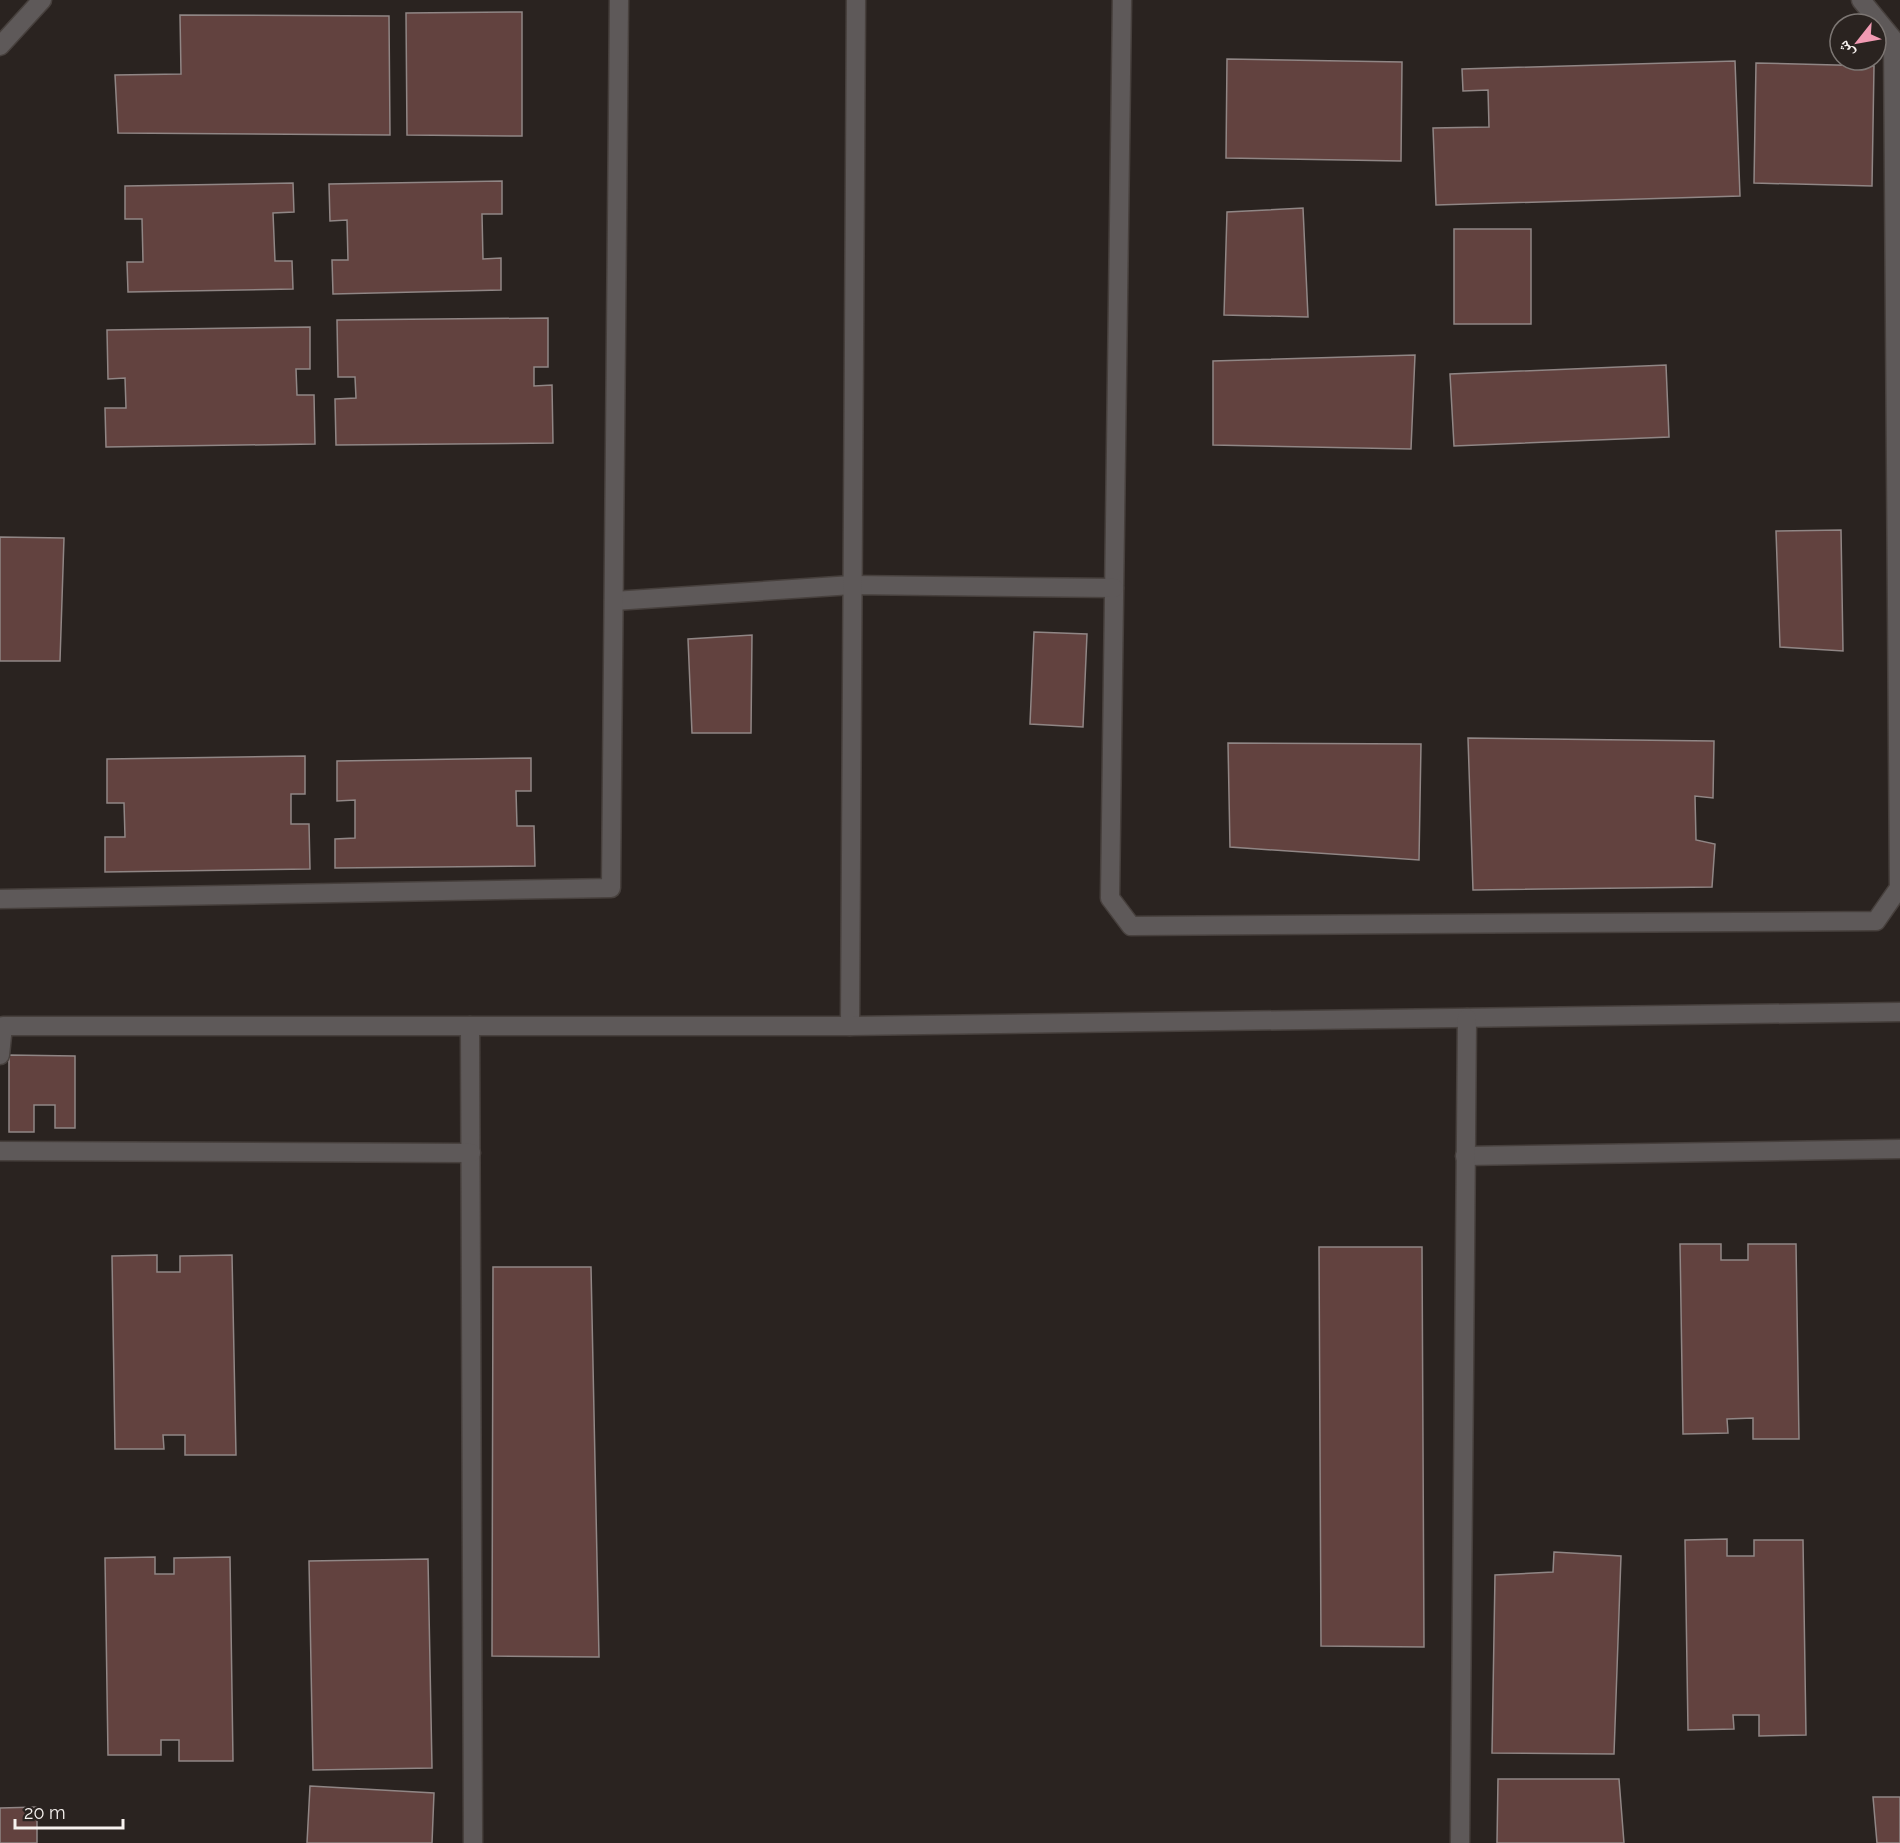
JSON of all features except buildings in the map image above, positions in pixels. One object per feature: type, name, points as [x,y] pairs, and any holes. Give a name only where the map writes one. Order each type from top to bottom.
[{"type":"street","points":[[0,46],[42,0]]},
{"type":"street","points":[[0,899],[611,888],[618,0]]},
{"type":"street","points":[[850,1026],[856,0]]},
{"type":"street","points":[[1122,0],[1110,898],[1131,926],[1876,921],[1899,888],[1893,39],[1861,0]]},
{"type":"street","points":[[614,601],[852,585],[1114,588]]},
{"type":"street","points":[[0,1055],[3,1026],[850,1026],[1900,1012]]},
{"type":"street","points":[[1460,1843],[1467,1018]]},
{"type":"street","points":[[470,1026],[473,1843]]},
{"type":"street","points":[[1465,1156],[1900,1149]]},
{"type":"street","points":[[0,1151],[471,1153]]}]
